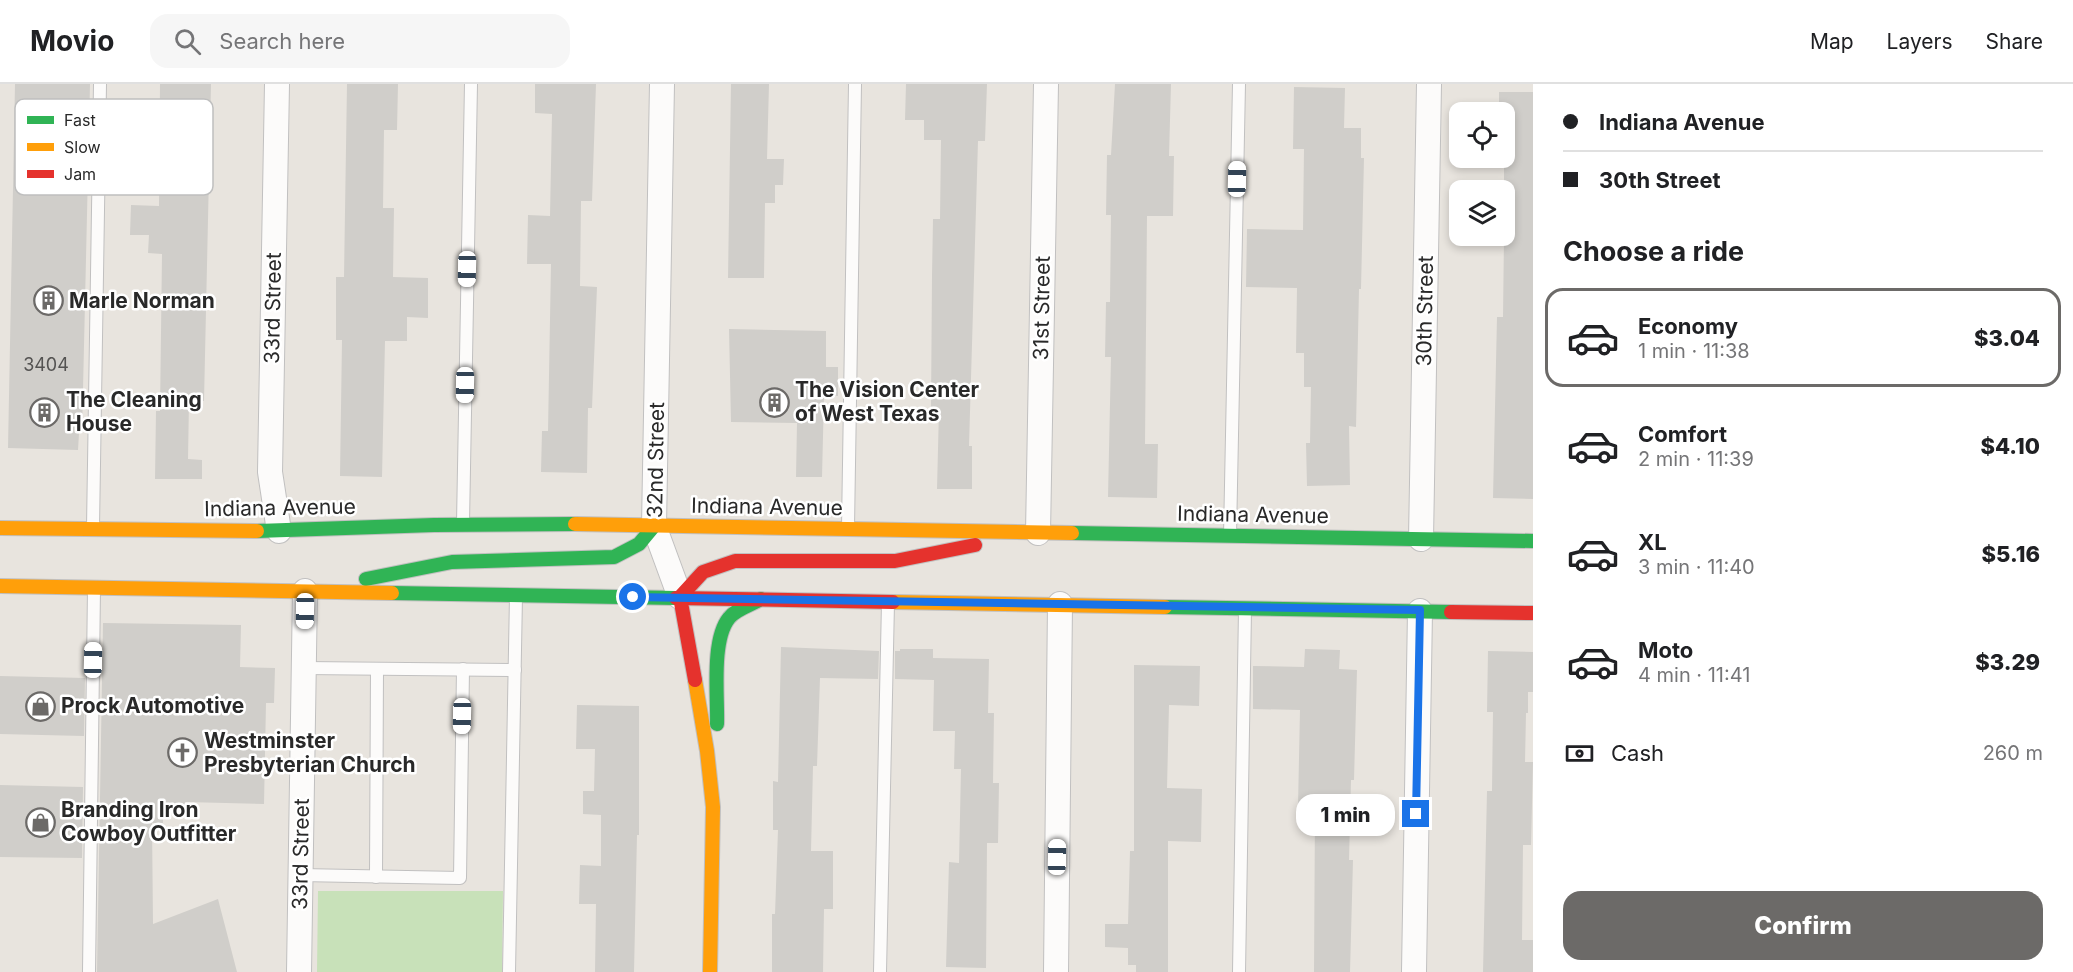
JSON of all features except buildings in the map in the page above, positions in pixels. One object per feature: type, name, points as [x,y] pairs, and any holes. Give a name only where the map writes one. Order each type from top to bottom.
[{"type":"main road","name":"Indiana Avenue","points":[[0,528],[279,531],[463,524],[1533,541]]},
{"type":"main road","points":[[305,591],[452,562],[614,557],[639,544],[654,526]]},
{"type":"main road","points":[[680,597],[701,572],[713,565],[735,561],[896,561],[1038,533]]},
{"type":"main road","points":[[0,586],[1533,612]]},
{"type":"main road","name":"32nd Street","points":[[680,597],[707,751],[712,807],[710,972]]},
{"type":"main road","points":[[712,807],[721,635],[729,619],[761,599]]},
{"type":"street","name":"33rd Street","points":[[276,84],[270,472],[279,531]]},
{"type":"street","name":"32nd Street","points":[[662,84],[654,526],[680,597]]},
{"type":"street","name":"31st Street","points":[[1038,533],[1046,84]]},
{"type":"street","name":"30th Street","points":[[1421,539],[1429,84]]},
{"type":"street","name":"33rd Street","points":[[298,972],[305,591]]},
{"type":"street","points":[[1056,972],[1060,604]]},
{"type":"street","points":[[1414,972],[1420,610]]},
{"type":"lane","points":[[100,84],[100,99]]},
{"type":"lane","points":[[463,524],[471,84]]},
{"type":"lane","points":[[848,529],[855,84]]},
{"type":"lane","points":[[1230,536],[1239,84]]},
{"type":"lane","points":[[93,529],[98,195]]},
{"type":"lane","points":[[89,972],[94,588]]},
{"type":"lane","points":[[509,972],[516,595]]},
{"type":"lane","points":[[880,972],[888,602]]},
{"type":"lane","points":[[1239,972],[1245,608]]},
{"type":"lane","points":[[304,668],[515,669]]},
{"type":"lane","points":[[376,877],[378,669]]},
{"type":"lane","points":[[300,875],[460,878],[463,669]]},
{"type":"green space","points":[[318,891],[503,891],[502,972],[317,972]]},
{"type":"traffic: fast","points":[[257,531],[434,525],[575,524]]},
{"type":"traffic: fast","points":[[366,579],[452,562],[614,557],[639,544],[654,526]]},
{"type":"traffic: fast","points":[[1072,533],[1533,541]]},
{"type":"traffic: fast","points":[[392,593],[676,598]]},
{"type":"traffic: fast","points":[[717,724],[716,684],[723,628],[736,612],[761,599]]},
{"type":"traffic: fast","points":[[1165,607],[1451,612]]},
{"type":"traffic: slow","points":[[575,524],[1072,533]]},
{"type":"traffic: slow","points":[[0,528],[257,531]]},
{"type":"traffic: slow","points":[[0,586],[392,593]]},
{"type":"traffic: slow","points":[[893,602],[1165,607]]},
{"type":"traffic: slow","points":[[695,680],[707,751],[713,807],[710,972]]},
{"type":"traffic: jam","points":[[695,680],[680,597],[703,572],[735,561],[895,561],[975,545]]},
{"type":"traffic: jam","points":[[676,598],[893,602]]},
{"type":"traffic: jam","points":[[1451,612],[1533,613]]},
{"type":"place","name":"Marle Norman","points":[[48,301]]},
{"type":"place","name":"The Vision Center of West Texas","points":[[774,402]]},
{"type":"place","name":"The Cleaning House","points":[[45,412]]},
{"type":"place","name":"Prock Automotive","points":[[40,706]]},
{"type":"place","name":"Westminster Presbyterian Church","points":[[183,753]]},
{"type":"place","name":"Branding Iron Cowboy Outfitter","points":[[40,822]]},
{"type":"route","points":[[633,597],[1420,610],[1416,814]]}]
